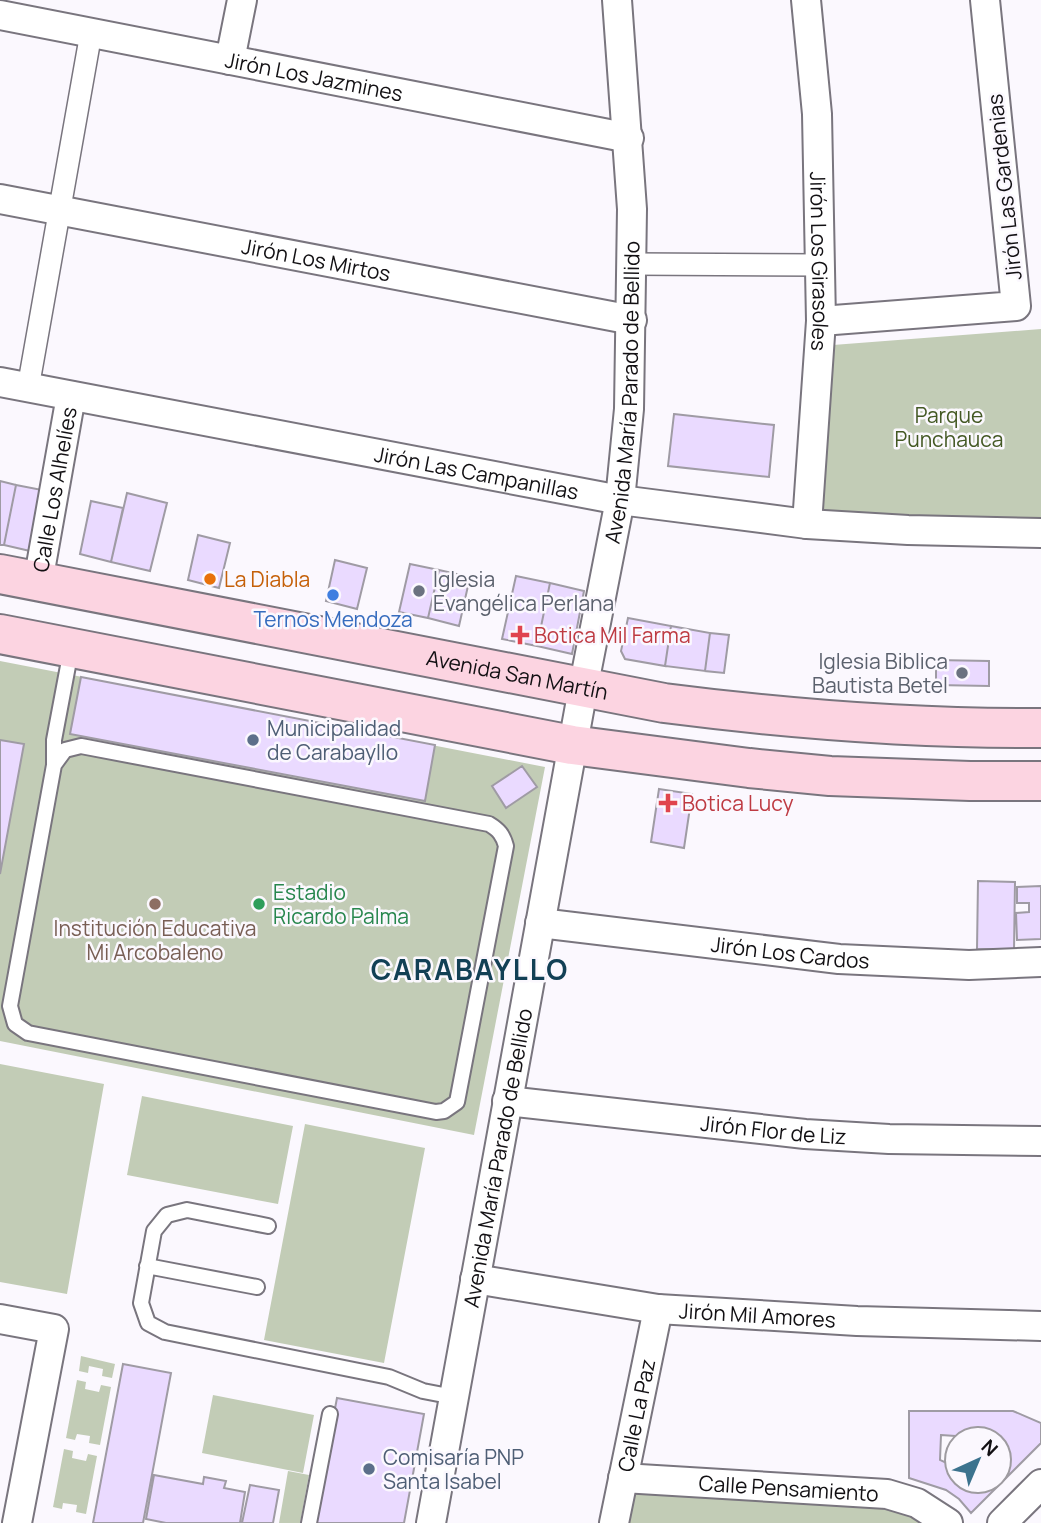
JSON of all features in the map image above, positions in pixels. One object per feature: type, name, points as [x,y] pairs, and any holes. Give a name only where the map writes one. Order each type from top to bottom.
[{"type":"main road","name":"Avenida San Martín","points":[[0,574],[676,705],[825,721],[942,727],[1041,727]]},
{"type":"main road","points":[[0,634],[572,745],[830,776],[1041,781]]},
{"type":"street","points":[[230,60],[242,0]]},
{"type":"street","name":"Avenida María Parado de Bellido","points":[[430,1523],[572,745],[620,500],[629,409],[632,264],[629,138],[617,0]]},
{"type":"street","name":"Jirón Los Girasoles","points":[[806,0],[817,114],[821,321],[807,524]]},
{"type":"street","name":"Jirón Las Gardenias","points":[[821,321],[1016,306],[985,0]]},
{"type":"street","name":"Jirón Los Jazmines","points":[[0,15],[629,138]]},
{"type":"street","points":[[28,388],[91,33]]},
{"type":"street","name":"Jirón Los Mirtos","points":[[0,199],[632,320]]},
{"type":"street","points":[[632,264],[820,265]]},
{"type":"street","name":"Jirón Las Campanillas","points":[[0,382],[620,500],[807,524],[908,530],[1041,533]]},
{"type":"street","name":"Calle Los Alhelíes","points":[[38,582],[71,396]]},
{"type":"street","name":"Jirón Los Cardos","points":[[540,923],[839,959],[969,965],[1041,962]]},
{"type":"street","name":"Jirón Flor de Liz","points":[[508,1101],[805,1134],[889,1139],[1041,1141]]},
{"type":"street","name":"Jirón Mil Amores","points":[[475,1279],[658,1308],[857,1321],[1041,1326]]},
{"type":"street","name":"Calle La Paz","points":[[614,1523],[658,1308]]},
{"type":"street","points":[[0,1319],[54,1329],[17,1523]]},
{"type":"street","name":"Calle Pensamiento","points":[[623,1478],[887,1494],[917,1503],[948,1523]]},
{"type":"street","points":[[1002,1523],[1041,1484]]},
{"type":"lane","points":[[54,765],[65,750],[81,746],[489,824],[502,833],[506,846],[457,1102],[444,1111],[436,1112],[28,1033],[15,1024],[10,1006],[54,765],[54,740],[71,648]]},
{"type":"lane","points":[[268,1226],[187,1210],[167,1215],[154,1231],[141,1303],[148,1324],[165,1332],[389,1377],[423,1391],[454,1397]]},
{"type":"lane","points":[[148,1266],[257,1287]]},
{"type":"lane","points":[[309,1523],[330,1414]]},
{"type":"green space","name":"Parque Punchauca","points":[[1041,329],[1041,519],[821,513],[833,345]]},
{"type":"green space","name":"Estadio Ricardo Palma","points":[[0,661],[545,767],[474,1135],[0,1041]]},
{"type":"green space","points":[[0,1064],[104,1084],[67,1294],[0,1282]]},
{"type":"green space","points":[[142,1096],[293,1126],[278,1204],[127,1175]]},
{"type":"green space","points":[[305,1124],[425,1148],[384,1363],[264,1340]]},
{"type":"green space","points":[[81,1356],[115,1364],[112,1378],[102,1376],[103,1369],[89,1366],[88,1373],[79,1371]]},
{"type":"green space","points":[[77,1380],[86,1382],[85,1389],[99,1392],[101,1385],[111,1387],[100,1445],[89,1443],[90,1436],[77,1434],[75,1440],[66,1438]]},
{"type":"green space","points":[[213,1395],[314,1415],[303,1473],[202,1453]]},
{"type":"green space","points":[[64,1449],[73,1451],[72,1458],[86,1461],[88,1454],[97,1456],[86,1514],[76,1512],[77,1505],[63,1503],[62,1509],[53,1507]]},
{"type":"green space","points":[[288,1471],[309,1475],[300,1523],[279,1523]]},
{"type":"green space","points":[[635,1493],[858,1504],[895,1511],[927,1523],[628,1523]]},
{"type":"building","points":[[674,414],[774,425],[769,477],[668,466]]},
{"type":"building","points":[[0,481],[16,485],[4,545],[0,545]]},
{"type":"building","points":[[16,485],[42,490],[30,551],[4,545]]},
{"type":"building","points":[[127,493],[167,503],[150,571],[111,562]]},
{"type":"building","points":[[91,501],[123,508],[111,562],[80,554]]},
{"type":"building","points":[[198,535],[230,543],[219,588],[188,580]]},
{"type":"building","points":[[335,560],[367,568],[357,609],[326,601]]},
{"type":"building","name":"Iglesia Evangélica Perlana","points":[[410,564],[439,570],[428,618],[399,612]]},
{"type":"building","points":[[439,570],[470,577],[459,626],[428,618]]},
{"type":"building","points":[[516,576],[550,583],[537,646],[502,639]]},
{"type":"building","points":[[550,583],[584,591],[572,654],[537,646]]},
{"type":"building","points":[[628,618],[671,626],[665,666],[625,659],[621,651]]},
{"type":"building","points":[[671,626],[710,633],[705,671],[665,666]]},
{"type":"building","points":[[710,633],[729,635],[724,673],[705,671]]},
{"type":"building","name":"Iglesia Biblica Bautista Betel","points":[[936,660],[989,661],[989,686],[936,685]]},
{"type":"building","name":"Municipalidad de Carabayllo","points":[[81,677],[435,745],[425,801],[70,734]]},
{"type":"building","points":[[0,740],[24,744],[0,874]]},
{"type":"building","points":[[522,766],[537,787],[506,808],[492,786]]},
{"type":"building","points":[[659,789],[692,794],[684,848],[651,842]]},
{"type":"building","points":[[978,881],[1015,882],[1014,950],[977,949]]},
{"type":"building","points":[[1041,886],[1041,939],[1017,940],[1016,913],[1029,912],[1029,903],[1017,903],[1017,887]]},
{"type":"building","points":[[123,1364],[171,1373],[143,1523],[93,1523]]},
{"type":"building","name":"Comisaría PNP Santa Isabel","points":[[337,1398],[424,1414],[404,1523],[313,1523]]},
{"type":"building","points":[[909,1411],[1013,1411],[1041,1423],[1041,1443],[1013,1471],[1013,1425],[943,1425],[940,1460],[943,1461],[943,1489],[909,1478]]},
{"type":"building","points":[[154,1475],[203,1484],[204,1477],[226,1481],[224,1488],[245,1492],[240,1523],[166,1523],[146,1519]]},
{"type":"building","points":[[250,1485],[279,1490],[273,1523],[242,1523]]},
{"type":"building","points":[[953,1495],[989,1495],[971,1513]]},
{"type":"place","name":"La Diabla","points":[[210,579]]},
{"type":"place","name":"Iglesia Evangélica Perlana","points":[[419,591]]},
{"type":"place","name":"Ternos Mendoza","points":[[333,595]]},
{"type":"place","name":"Botica Mil Farma","points":[[520,635]]},
{"type":"place","name":"Iglesia Biblica Bautista Betel","points":[[962,673]]},
{"type":"place","name":"Municipalidad de Carabayllo","points":[[253,740]]},
{"type":"place","name":"Botica Lucy","points":[[668,803]]},
{"type":"place","name":"Institución Educativa Mi Arcobaleno","points":[[155,904]]},
{"type":"place","name":"Estadio Ricardo Palma","points":[[259,904]]},
{"type":"place","name":"Comisaría PNP Santa Isabel","points":[[369,1469]]},
{"type":"district","name":"CARABAYLLO","points":[[470,969]]}]
